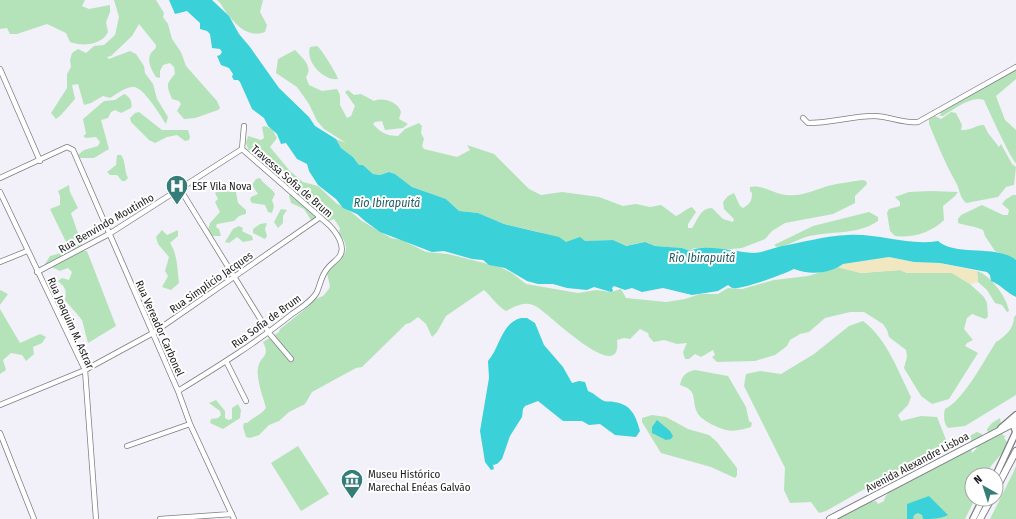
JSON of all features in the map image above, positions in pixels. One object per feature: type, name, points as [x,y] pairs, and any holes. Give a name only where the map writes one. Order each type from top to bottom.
[{"type":"main road","name":"Avenida Alexandre Lisboa","points":[[830,519],[1015,423]]},
{"type":"main road","points":[[1004,474],[1016,451]]},
{"type":"main road","points":[[980,519],[987,507]]},
{"type":"street","points":[[803,118],[808,123],[822,123],[853,116],[877,116],[911,123],[918,122],[1016,67]]},
{"type":"street","points":[[0,70],[40,161],[0,178]]},
{"type":"street","name":"Travessa Sofia de Brum","points":[[244,126],[242,149],[332,228],[342,246]]},
{"type":"street","name":"Rua Vereador Carbonel","points":[[40,161],[67,147],[76,155],[178,391],[190,424],[234,519]]},
{"type":"street","name":"Rua Benvindo Moutinho","points":[[37,272],[109,234],[242,149]]},
{"type":"street","points":[[180,189],[269,333],[291,359]]},
{"type":"street","name":"Rua Joaquim M. Astrar","points":[[0,192],[85,370],[96,519]]},
{"type":"street","name":"Rua Simplicio Jacques","points":[[0,405],[85,370],[153,333],[319,218]]},
{"type":"street","name":"Rua Sofia de Brum","points":[[178,391],[269,333],[311,300],[317,291],[321,278],[328,266],[339,258],[342,252],[342,246]]},
{"type":"street","points":[[0,262],[27,251]]},
{"type":"street","points":[[226,361],[246,401]]},
{"type":"street","points":[[998,431],[1016,415]]},
{"type":"street","points":[[1000,467],[1016,432],[1015,423]]},
{"type":"street","points":[[127,446],[190,424]]},
{"type":"street","points":[[0,433],[34,519]]},
{"type":"street","points":[[973,519],[979,507]]},
{"type":"street","points":[[160,519],[232,514]]},
{"type":"green space","points":[[0,0],[85,0],[82,6],[89,9],[110,5],[110,12],[106,22],[108,32],[101,40],[91,44],[75,44],[70,42],[66,33],[47,24],[17,34],[10,34],[7,28],[0,29]]},
{"type":"green space","points":[[114,0],[156,0],[164,13],[163,17],[168,24],[172,39],[181,52],[186,66],[217,101],[220,108],[218,110],[195,118],[184,119],[177,111],[181,104],[179,101],[172,99],[168,88],[168,83],[175,74],[174,67],[170,63],[163,65],[160,71],[160,78],[156,77],[150,66],[149,59],[156,45],[139,24],[132,36],[111,56],[107,57],[109,59],[130,51],[136,54],[144,66],[145,73],[153,84],[157,99],[168,117],[166,124],[151,102],[142,91],[137,88],[127,88],[110,98],[103,96],[84,105],[78,84],[72,85],[75,99],[56,119],[51,113],[67,88],[67,74],[71,67],[70,60],[72,53],[78,49],[86,53],[94,46],[104,45],[115,35],[119,17]]},
{"type":"green space","points":[[217,0],[263,0],[260,12],[267,25],[265,32],[254,34],[244,30],[232,19]]},
{"type":"green space","points":[[317,46],[329,62],[338,79],[333,79],[322,74],[313,64],[310,59],[310,47]]},
{"type":"green space","points":[[295,50],[308,65],[308,73],[306,77],[309,85],[322,91],[337,89],[340,95],[340,105],[347,118],[351,116],[355,106],[345,92],[348,90],[354,95],[361,94],[374,101],[390,101],[399,108],[401,112],[399,119],[408,124],[403,128],[385,130],[382,121],[375,122],[373,124],[381,131],[390,135],[398,136],[405,129],[419,123],[422,126],[421,133],[424,139],[422,146],[424,149],[457,157],[470,150],[467,145],[494,154],[529,189],[541,195],[562,192],[599,197],[623,206],[636,204],[650,207],[661,205],[676,216],[692,207],[696,212],[688,224],[688,228],[692,228],[702,212],[712,208],[723,219],[733,222],[734,219],[724,209],[723,202],[728,196],[734,193],[740,206],[743,208],[749,204],[751,200],[752,193],[750,191],[750,187],[754,186],[782,194],[792,195],[802,194],[832,185],[862,180],[866,181],[867,184],[855,196],[855,203],[833,214],[785,223],[772,231],[765,239],[742,248],[722,250],[694,248],[690,251],[681,248],[655,246],[645,242],[625,246],[613,240],[566,242],[539,232],[504,224],[478,213],[459,211],[446,199],[412,187],[395,174],[389,172],[380,175],[373,174],[363,165],[359,165],[353,157],[341,148],[336,139],[346,143],[324,129],[317,121],[309,104],[297,87],[276,73],[278,59]]},
{"type":"green space","points":[[1016,70],[1016,79],[996,96],[1005,120],[1016,130],[1016,163],[1013,160],[984,100],[979,99],[968,101],[943,116],[940,116],[941,112],[972,93]]},
{"type":"green space","points":[[124,94],[128,96],[132,104],[131,108],[121,113],[115,110],[111,112],[108,118],[101,120],[109,149],[94,158],[80,158],[78,155],[84,150],[98,146],[100,142],[96,137],[86,138],[83,136],[86,134],[83,119],[104,101],[115,100]]},
{"type":"green space","points":[[139,112],[162,130],[188,130],[190,137],[189,140],[185,141],[177,135],[167,137],[155,143],[149,140],[131,122],[130,118],[135,113]]},
{"type":"green space","points":[[951,112],[956,113],[962,125],[961,130],[984,125],[988,133],[999,147],[1001,144],[1012,164],[1016,167],[1014,185],[1006,187],[998,197],[966,203],[962,198],[929,124],[929,119],[935,116],[941,119]]},
{"type":"green space","points":[[265,126],[272,129],[277,138],[270,147],[290,171],[303,182],[318,186],[336,203],[362,221],[391,238],[402,240],[426,252],[448,254],[500,267],[512,273],[526,284],[578,293],[596,290],[611,292],[621,289],[626,298],[666,302],[685,299],[700,294],[718,294],[728,288],[742,289],[774,280],[808,276],[838,267],[861,273],[900,270],[907,273],[952,273],[970,284],[984,297],[987,303],[988,317],[985,319],[972,314],[967,318],[964,329],[973,340],[965,346],[978,353],[949,399],[932,404],[921,396],[904,368],[907,357],[906,350],[889,337],[883,324],[864,312],[850,312],[825,318],[809,332],[800,334],[790,340],[787,346],[775,355],[755,361],[717,362],[712,357],[715,355],[713,350],[701,357],[695,354],[689,359],[685,359],[683,352],[687,343],[677,344],[664,340],[654,342],[649,337],[648,333],[640,329],[630,339],[624,338],[617,340],[616,353],[609,356],[597,352],[583,344],[537,307],[525,304],[506,311],[500,307],[484,290],[446,316],[437,332],[432,337],[426,324],[418,317],[406,324],[362,367],[356,368],[312,392],[305,404],[289,412],[279,421],[269,425],[259,435],[250,438],[246,437],[243,427],[244,423],[247,423],[266,408],[258,377],[259,364],[266,351],[263,342],[279,332],[280,329],[304,310],[313,300],[323,296],[330,287],[327,273],[346,251],[344,240],[339,233],[340,228],[334,219],[323,223],[318,218],[311,220],[304,209],[291,203],[289,196],[294,189],[279,168],[265,163],[248,149],[246,143],[248,136],[261,140],[264,138],[262,127]]},
{"type":"green space","points":[[117,155],[121,155],[124,160],[128,178],[125,181],[122,181],[117,175],[110,175],[107,172],[116,165]]},
{"type":"green space","points":[[260,178],[275,194],[272,200],[274,206],[272,213],[268,212],[265,205],[252,203],[250,200],[251,197],[258,194],[252,185],[256,179]]},
{"type":"green space","points":[[69,185],[70,192],[78,208],[71,213],[84,251],[87,251],[116,326],[88,343],[82,320],[65,300],[65,289],[58,281],[62,278],[69,280],[72,272],[68,268],[60,271],[45,264],[50,256],[65,252],[66,242],[50,209],[60,205],[60,196],[58,191]]},
{"type":"green space","points":[[224,186],[228,186],[229,190],[236,192],[238,203],[246,210],[246,214],[239,216],[234,221],[217,224],[216,227],[219,229],[221,236],[211,236],[208,230],[210,223],[220,212],[215,202],[218,199],[215,193],[218,191],[221,192]]},
{"type":"green space","points":[[909,192],[958,192],[943,206],[944,220],[939,225],[921,234],[895,236],[890,231],[887,213],[889,209],[900,206],[900,202],[895,197]]},
{"type":"green space","points":[[1013,195],[1016,195],[1016,260],[995,251],[985,236],[983,230],[958,223],[958,219],[961,215],[982,205],[1003,215],[1008,215],[1009,210],[1002,204]]},
{"type":"green space","points":[[281,209],[287,210],[283,216],[283,223],[278,228],[274,222]]},
{"type":"green space","points":[[869,212],[878,217],[878,221],[870,226],[852,231],[806,237],[777,247],[774,245],[813,226]]},
{"type":"green space","points":[[267,223],[265,229],[267,236],[265,239],[253,233],[253,229],[260,224]]},
{"type":"green space","points":[[239,226],[243,228],[242,231],[252,236],[253,240],[243,242],[237,237],[229,243],[225,242],[233,229]]},
{"type":"green space","points":[[162,230],[167,235],[178,230],[178,236],[170,243],[176,257],[179,283],[171,290],[162,287],[168,276],[165,271],[169,257],[158,244],[156,237]]},
{"type":"green space","points":[[977,271],[987,277],[997,287],[1008,305],[1009,311],[1007,312],[1002,305],[995,303],[987,290],[978,282]]},
{"type":"green space","points":[[0,290],[8,294],[0,305]]},
{"type":"green space","points":[[0,309],[20,343],[40,334],[46,337],[42,343],[33,347],[34,354],[26,361],[22,355],[11,353],[3,360],[6,370],[0,374]]},
{"type":"green space","points":[[1016,315],[1016,395],[965,426],[948,428],[944,419],[945,409],[952,405],[966,389],[996,342],[1011,328]]},
{"type":"green space","points":[[863,321],[879,337],[885,346],[911,397],[908,405],[898,415],[901,421],[921,416],[937,417],[947,442],[826,511],[819,513],[811,502],[790,503],[784,490],[785,468],[744,386],[746,374],[760,371],[781,374],[814,354],[849,326]]},
{"type":"green space","points":[[695,370],[728,376],[746,407],[749,421],[752,423],[751,427],[729,431],[710,423],[699,415],[695,407],[692,393],[686,387],[680,385],[684,375]]},
{"type":"green space","points":[[216,400],[225,411],[225,418],[228,420],[232,419],[232,408],[238,404],[241,410],[240,418],[223,429],[210,423],[211,419],[218,418],[221,415],[220,411],[209,403]]},
{"type":"green space","points":[[652,415],[666,417],[688,429],[709,435],[717,442],[737,468],[737,475],[735,478],[711,467],[661,453],[642,422],[642,418]]},
{"type":"green space","points":[[1000,418],[1003,436],[1006,435],[1004,438],[1009,445],[990,467],[964,467],[964,507],[971,507],[965,519],[834,519],[865,503],[876,501],[878,504],[884,501],[890,491],[905,482],[909,482],[914,475],[971,445],[972,453],[977,448],[970,440],[971,435],[977,432],[982,434],[982,438],[988,434],[987,429],[992,423]]},
{"type":"green space","points":[[298,446],[329,494],[301,511],[271,463]]},
{"type":"green space","points":[[1016,466],[1016,519],[990,519],[996,507],[1004,507],[1004,491]]},
{"type":"sand","points":[[889,257],[914,262],[940,263],[977,271],[978,282],[970,284],[952,273],[907,273],[900,270],[861,273],[838,267],[843,264]]},
{"type":"water","name":"Rio Ibirapuitã","points":[[169,0],[212,0],[229,16],[239,34],[279,88],[309,117],[315,126],[336,139],[341,148],[353,157],[359,165],[363,165],[373,174],[380,175],[389,172],[395,174],[412,187],[446,199],[459,211],[478,213],[504,224],[559,237],[566,242],[580,237],[585,241],[613,240],[626,246],[645,242],[655,246],[682,248],[690,251],[711,248],[756,253],[815,239],[848,235],[870,236],[916,242],[938,241],[946,246],[955,248],[988,251],[1008,255],[1016,260],[1016,297],[991,281],[990,275],[987,272],[940,263],[914,262],[889,257],[843,264],[826,272],[813,273],[794,269],[773,278],[745,287],[732,288],[728,285],[718,291],[692,295],[663,288],[642,292],[632,288],[625,290],[614,286],[612,288],[613,291],[611,292],[594,287],[587,290],[567,288],[553,284],[538,284],[527,281],[505,268],[489,265],[483,260],[472,259],[444,251],[432,252],[380,232],[357,214],[343,208],[336,199],[318,185],[309,171],[307,164],[297,159],[286,143],[281,144],[277,134],[268,126],[264,118],[252,109],[240,82],[238,80],[234,80],[232,77],[233,74],[229,68],[221,65],[217,56],[222,52],[220,49],[212,48],[210,34],[207,31],[200,29],[200,23],[187,11],[175,14]]},
{"type":"water","points":[[521,318],[527,318],[535,323],[544,345],[563,367],[572,383],[579,381],[585,382],[588,391],[602,400],[620,403],[629,408],[637,420],[640,431],[636,437],[615,435],[600,424],[589,425],[582,421],[563,421],[538,401],[525,406],[522,417],[510,436],[502,459],[497,464],[493,465],[494,469],[491,470],[485,462],[480,431],[489,378],[488,361],[505,330],[514,321]]},
{"type":"water","points":[[657,420],[670,431],[673,436],[671,439],[666,440],[652,433],[652,427]]},
{"type":"water","points":[[929,496],[948,515],[933,519],[923,519],[922,515],[918,513],[914,515],[913,519],[907,519],[907,504]]},
{"type":"place","name":"ESF Vila Nova","points":[[177,206]]},
{"type":"place","name":"Museu Histórico Marechal Enéas Galvão","points":[[352,500]]}]
